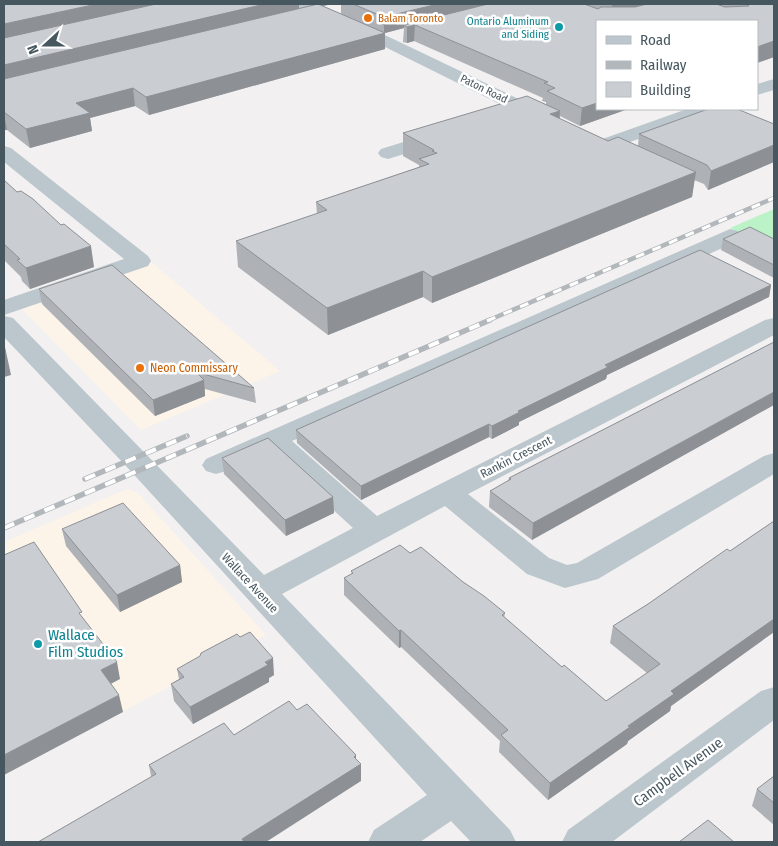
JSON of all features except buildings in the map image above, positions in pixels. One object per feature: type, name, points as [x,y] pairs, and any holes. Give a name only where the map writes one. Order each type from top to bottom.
[{"type":"street","points":[[297,12],[321,13],[349,6]]},
{"type":"street","name":"Paton Road","points":[[321,13],[383,40],[560,126]]},
{"type":"street","points":[[383,40],[406,34]]},
{"type":"street","points":[[499,118],[526,110]]},
{"type":"street","points":[[627,158],[593,142],[701,110]]},
{"type":"street","points":[[388,153],[453,133]]},
{"type":"street","points":[[4,152],[140,261],[4,308]]},
{"type":"street","points":[[216,465],[730,236]]},
{"type":"street","points":[[698,250],[724,263]]},
{"type":"street","name":"Wallace Avenue","points":[[4,323],[129,453],[453,799],[496,842]]},
{"type":"street","name":"Rankin Crescent","points":[[259,592],[447,492],[774,325]]},
{"type":"street","points":[[274,440],[374,530]]},
{"type":"street","points":[[447,492],[538,566],[565,577],[587,571],[774,462]]},
{"type":"street","name":"Campbell Avenue","points":[[582,842],[774,701]]},
{"type":"street","points":[[388,842],[453,799]]},
{"type":"shaded area","points":[[150,261],[280,371],[141,430],[20,307]]},
{"type":"shaded area","points":[[127,489],[137,492],[266,635],[4,775],[4,542]]},
{"type":"green space","points":[[774,209],[774,249],[730,228]]},
{"type":"railway","points":[[487,321],[774,198]]},
{"type":"railway","points":[[4,528],[490,320]]},
{"type":"railway","points":[[85,479],[187,436]]},
{"type":"place","name":"Balam Toronto","points":[[368,18]]},
{"type":"place","name":"Ontario Aluminum and Siding","points":[[559,27]]},
{"type":"place","name":"Neon Commissary","points":[[140,368]]},
{"type":"place","name":"Wallace Film Studios","points":[[38,644]]}]
